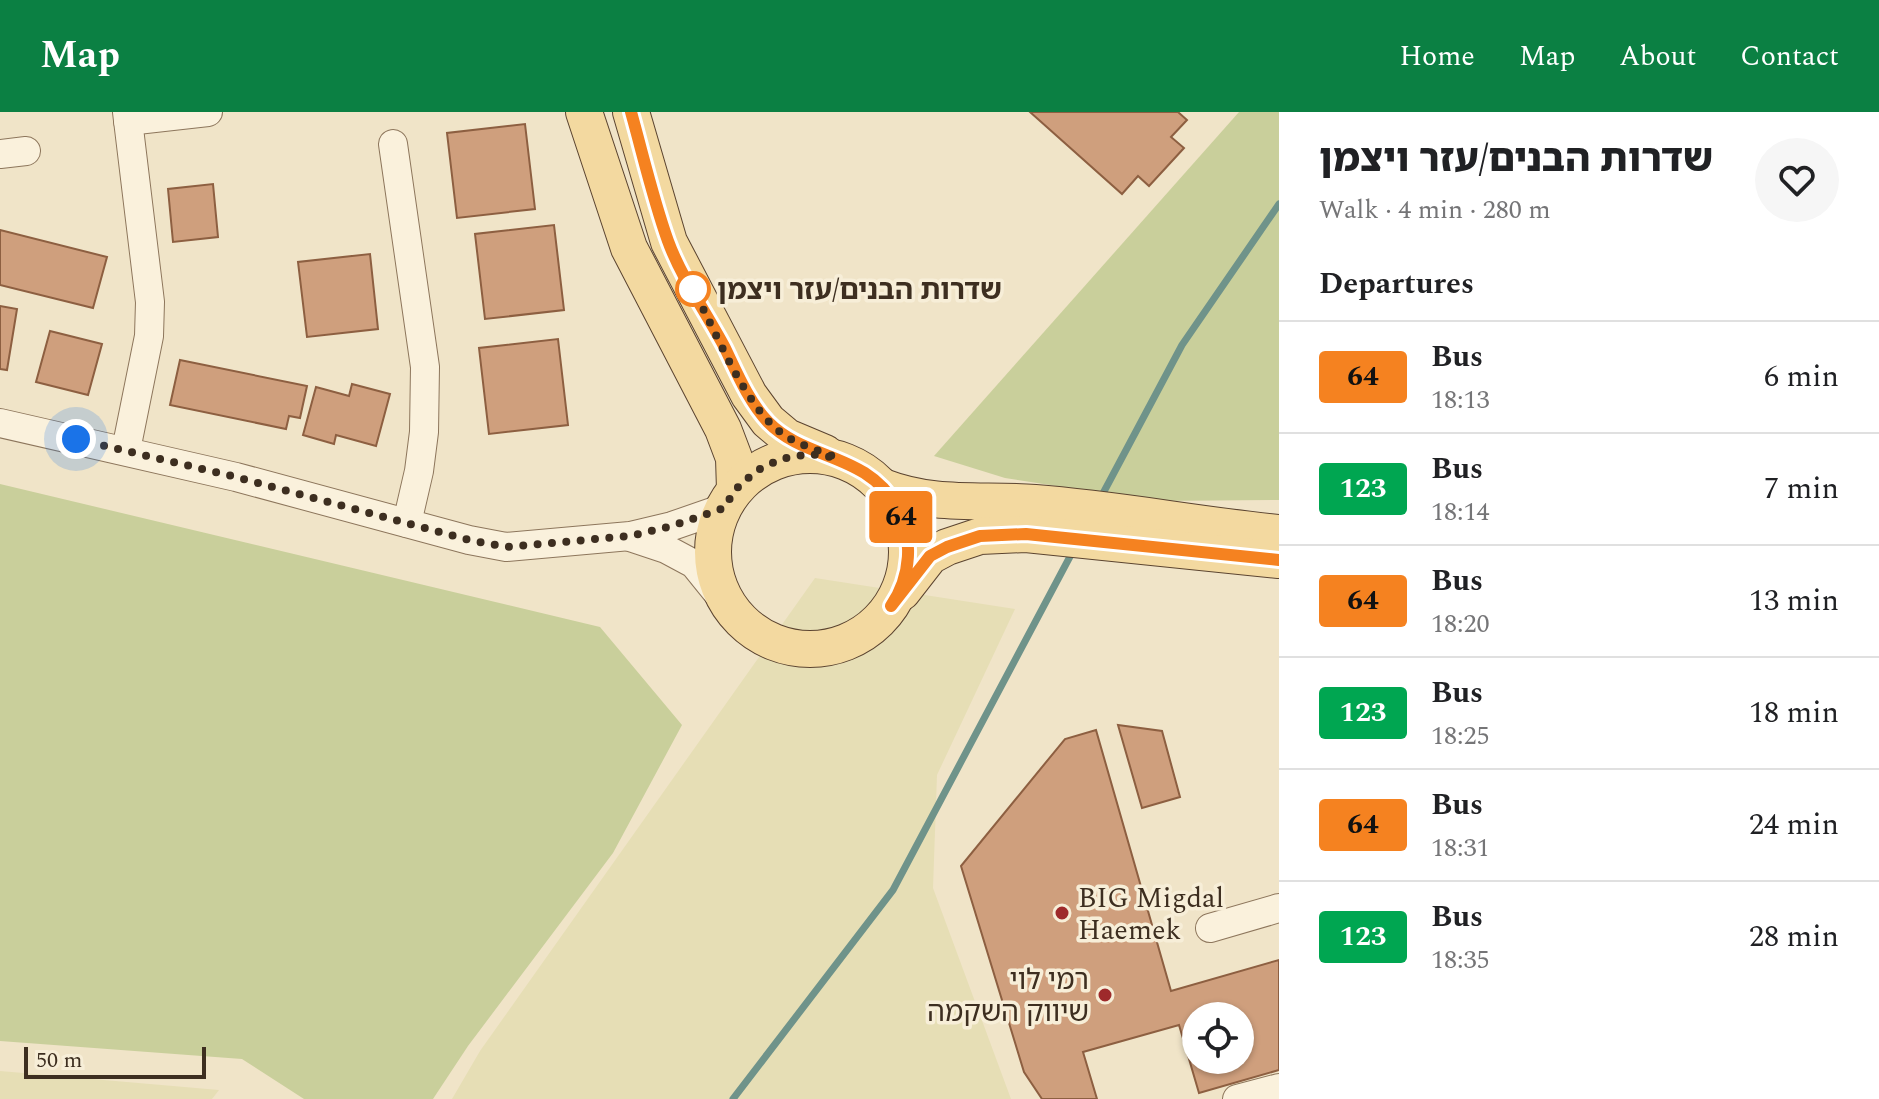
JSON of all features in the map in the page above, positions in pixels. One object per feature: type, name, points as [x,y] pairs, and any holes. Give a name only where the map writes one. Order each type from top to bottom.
[{"type":"main road","points":[[584,112],[629,248],[723,429],[734,458],[729,499],[713,538],[713,564],[719,589],[736,616],[759,636],[787,647],[818,649],[843,644],[866,633],[885,616],[905,576],[909,553],[899,510],[883,487],[862,469],[787,437],[768,421],[749,395],[669,242],[631,112]]},
{"type":"main road","points":[[729,499],[756,471],[781,459],[809,454],[837,458]]},
{"type":"main road","points":[[883,487],[909,497],[936,501],[1037,503],[1279,533]]},
{"type":"main road","points":[[891,606],[930,556],[980,536],[1026,534],[1279,560]]},
{"type":"street","points":[[126,450],[149,336],[150,302],[128,117],[208,112]]},
{"type":"street","points":[[393,144],[425,367],[424,432],[407,523]]},
{"type":"street","points":[[0,423],[126,450],[506,547],[630,536],[672,526],[729,499]]},
{"type":"street","points":[[630,536],[666,549],[694,564],[736,616]]},
{"type":"street","points":[[1210,928],[1279,908]]},
{"type":"street","points":[[1237,1099],[1279,1088]]},
{"type":"shaded area","points":[[815,578],[1015,609],[937,775],[933,888],[1011,1099],[452,1099],[480,1051]]},
{"type":"shaded area","points":[[0,1071],[219,1090],[212,1099],[0,1099]]},
{"type":"green space","points":[[1239,112],[1279,112],[1279,500],[1154,501],[1005,478],[934,456]]},
{"type":"green space","points":[[0,484],[600,627],[682,725],[613,853],[468,1046],[433,1099],[304,1099],[242,1059],[0,1041]]},
{"type":"building","points":[[1030,112],[1178,112],[1187,120],[1171,137],[1184,148],[1149,186],[1138,176],[1122,194]]},
{"type":"building","points":[[525,124],[535,209],[457,218],[447,133]]},
{"type":"building","points":[[213,184],[218,237],[173,242],[168,189]]},
{"type":"building","points":[[554,225],[564,310],[485,319],[475,234]]},
{"type":"building","points":[[0,230],[107,257],[93,308],[0,285]]},
{"type":"building","points":[[370,254],[378,329],[307,337],[298,262]]},
{"type":"building","points":[[0,306],[17,309],[7,370],[0,369]]},
{"type":"building","points":[[50,331],[102,344],[88,395],[36,382]]},
{"type":"building","points":[[558,339],[568,425],[489,434],[479,348]]},
{"type":"building","points":[[180,360],[307,386],[300,418],[289,416],[286,429],[170,405]]},
{"type":"building","points":[[352,384],[390,394],[376,446],[336,435],[334,444],[303,435],[316,387],[349,396]]},
{"type":"building","points":[[1118,725],[1162,731],[1180,797],[1142,808]]},
{"type":"building","name":"BIG Migdal Haemek","points":[[1096,730],[1171,991],[1279,960],[1279,1070],[1199,1093],[1193,1074],[1254,1074],[1254,1002],[1182,1002],[1182,1035],[1179,1025],[1083,1052],[1097,1099],[1042,1099],[1024,1072],[961,866],[1065,739]]},
{"type":"waterway","points":[[1100,499],[1182,345],[1279,204]]},
{"type":"waterway","points":[[733,1099],[893,890],[1074,549]]},
{"type":"bus line","name":"64","points":[[631,112],[669,242],[749,395],[768,421],[787,437],[862,469],[883,487],[899,510],[909,553],[905,576],[891,606],[930,556],[980,536],[1026,534],[1279,560]]},
{"type":"place","name":"שדרות הבנים/עזר ויצמן","points":[[693,289]]},
{"type":"place","name":"BIG Migdal Haemek","points":[[1062,913]]},
{"type":"place","name":"רמי לוי שיווק השקמה","points":[[1105,995]]},
{"type":"route","points":[[76,439],[506,547],[630,536],[672,526],[724,508],[735,490],[756,471],[781,459],[809,454],[837,458],[787,437],[768,421],[749,395],[693,289]]}]
